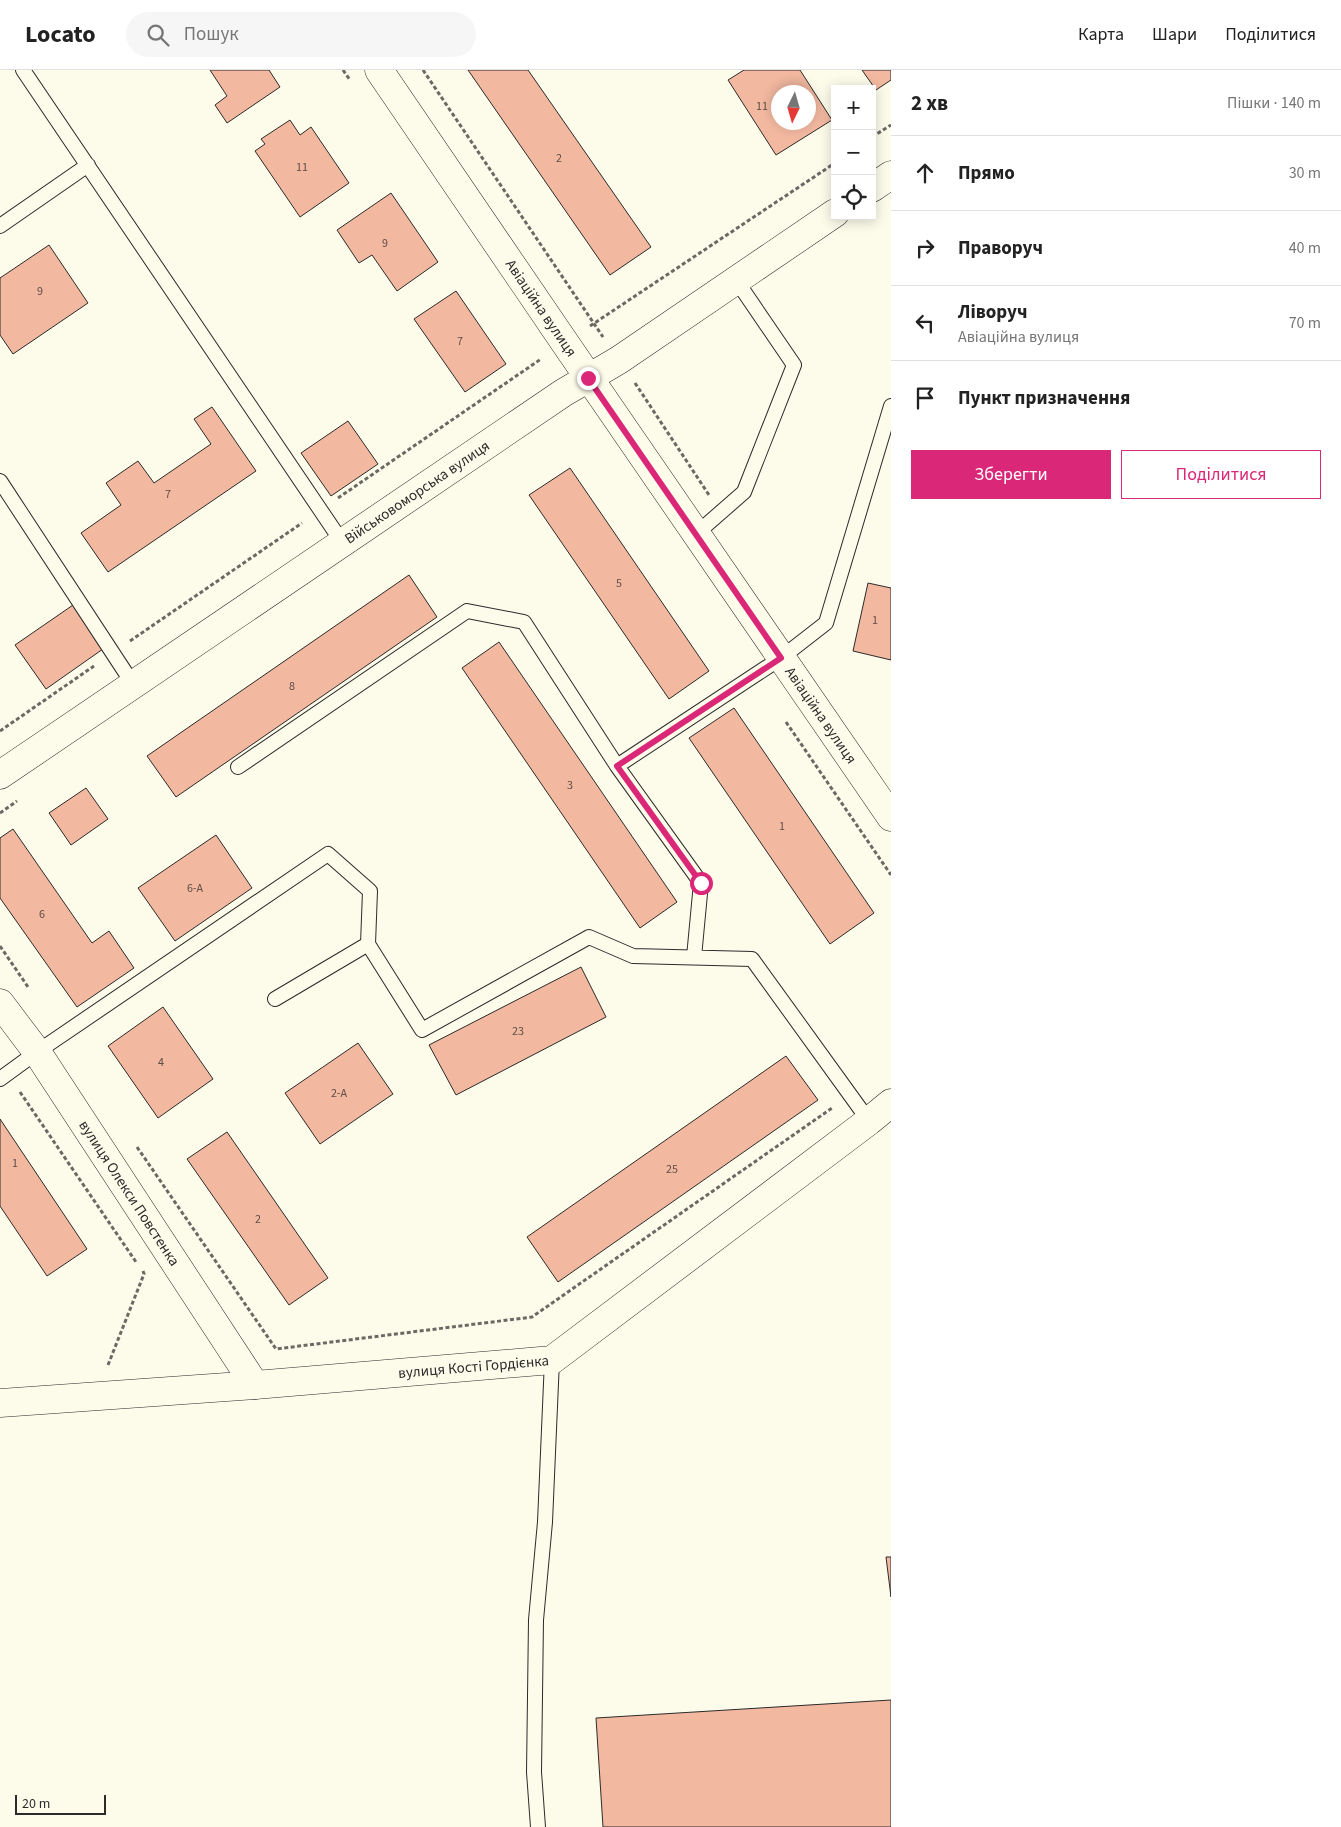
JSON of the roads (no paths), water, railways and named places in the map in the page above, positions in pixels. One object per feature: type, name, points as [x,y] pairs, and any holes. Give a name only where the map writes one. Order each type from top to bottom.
[{"type":"street","name":"Авіаційна вулиця","points":[[379,70],[588,378],[891,817]]},
{"type":"street","points":[[876,185],[891,175]]},
{"type":"street","name":"Військовоморська вулиця","points":[[0,775],[563,393],[619,360],[831,216]]},
{"type":"street","name":"вулиця Олекси Повстенка","points":[[0,1003],[37,1052],[255,1385]]},
{"type":"street","name":"вулиця Кості Гордієнка","points":[[0,1403],[255,1385],[552,1360],[891,1103]]},
{"type":"lane","points":[[23,70],[342,542]]},
{"type":"lane","points":[[0,226],[88,165]]},
{"type":"lane","points":[[696,534],[744,492],[794,365],[736,280]]},
{"type":"lane","points":[[617,766],[781,658],[826,623],[890,406]]},
{"type":"lane","points":[[0,481],[134,684]]},
{"type":"lane","points":[[238,767],[466,611],[524,622],[617,766],[701,883],[694,958]]},
{"type":"lane","points":[[4,1076],[328,854],[370,891],[368,944],[422,1030],[589,937],[633,956],[752,960],[869,1121]]},
{"type":"lane","points":[[274,999],[368,944]]},
{"type":"lane","points":[[538,1827],[534,1772],[536,1620],[545,1522],[552,1360]]}]
